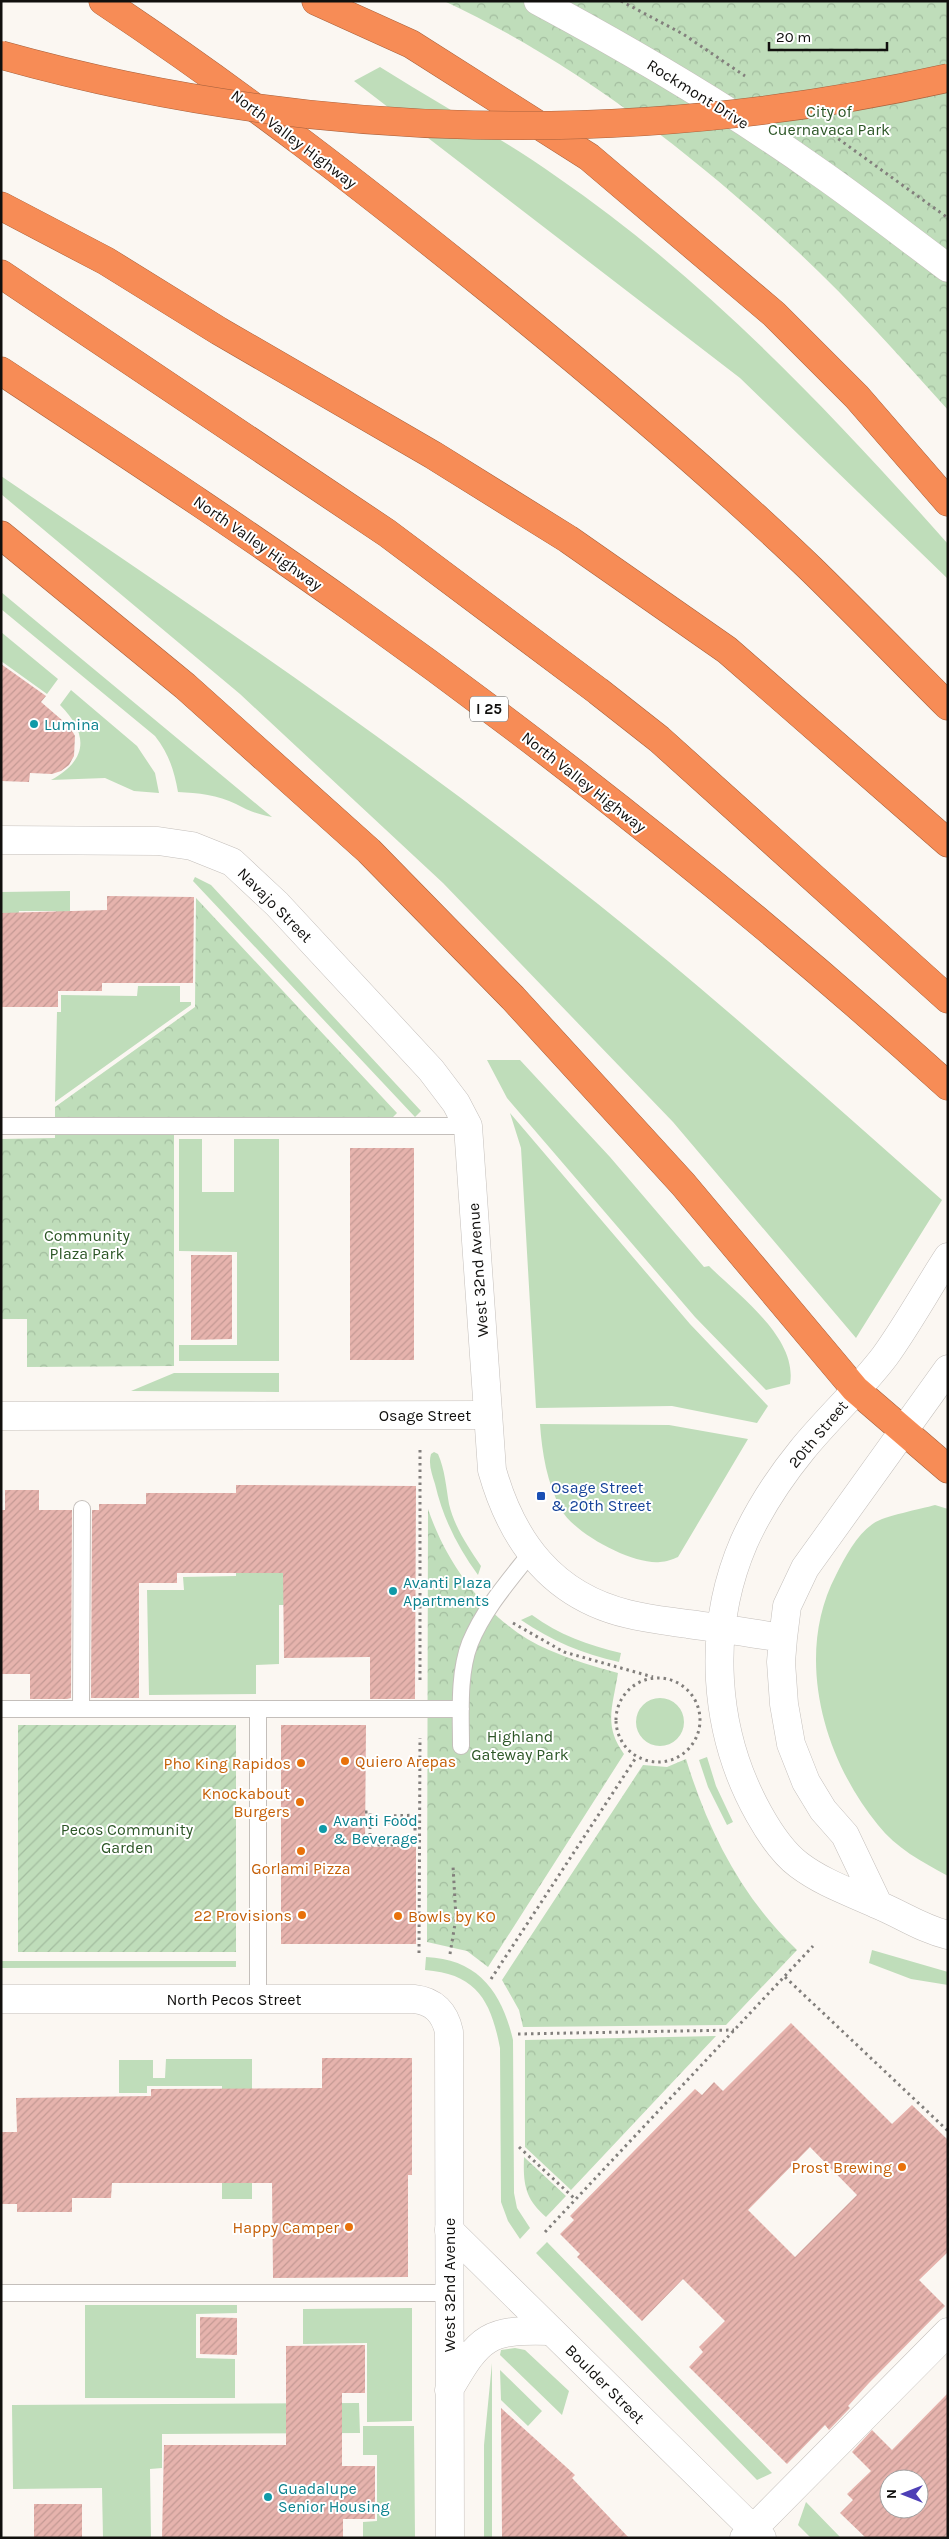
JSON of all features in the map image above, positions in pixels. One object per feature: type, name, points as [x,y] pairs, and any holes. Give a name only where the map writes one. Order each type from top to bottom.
[{"type":"highway","name":"North Valley Highway","points":[[103,1],[158,38],[305,146],[440,250],[575,359],[809,567],[948,706]]},
{"type":"highway","points":[[316,1],[411,44],[589,157],[774,314],[857,397],[948,502]]},
{"type":"highway","points":[[1,55],[125,86],[249,106],[362,119],[498,126],[613,124],[731,115],[847,99],[948,78]]},
{"type":"highway","points":[[1,206],[114,266],[219,331],[433,454],[568,539],[727,650],[948,843]]},
{"type":"highway","points":[[1,274],[387,533],[598,691],[659,740],[948,999]]},
{"type":"highway","name":"North Valley Highway","points":[[1,371],[222,517],[494,712],[618,807],[741,906],[850,997],[948,1086]]},
{"type":"highway","points":[[1,535],[185,686],[369,851],[513,998],[677,1177],[855,1389],[948,1469]]},
{"type":"street","name":"Rockmont Drive","points":[[538,1],[598,33],[697,92],[819,172],[948,268]]},
{"type":"street","name":"Navajo Street","points":[[1,840],[158,841],[192,846],[232,862],[277,904],[431,1070],[456,1103],[468,1126]]},
{"type":"street","name":"West 32nd Avenue","points":[[468,1126],[487,1415]]},
{"type":"street","name":"20th Street","points":[[948,1257],[885,1356],[800,1452],[764,1507],[744,1542],[731,1581],[722,1628],[720,1702],[729,1746],[746,1791],[770,1833],[798,1864],[837,1888],[878,1904],[917,1925],[948,1935]]},
{"type":"street","points":[[878,1904],[846,1835],[823,1810],[806,1782],[791,1744],[782,1679],[783,1638],[787,1606],[805,1568],[904,1433],[948,1369]]},
{"type":"street","name":"Osage Street","points":[[1,1416],[487,1415],[492,1470],[501,1502],[514,1529],[530,1554],[554,1577],[572,1590],[611,1609],[644,1618],[783,1638]]},
{"type":"street","name":"North Pecos Street","points":[[1,1998],[419,1999],[431,2003],[440,2011],[446,2021],[449,2032]]},
{"type":"street","name":"West 32nd Avenue","points":[[449,2032],[450,2538]]},
{"type":"street","name":"Boulder Street","points":[[449,2230],[753,2535]]},
{"type":"street","points":[[450,2390],[475,2348],[494,2336],[517,2330],[551,2331]]},
{"type":"street","points":[[753,2535],[948,2332]]},
{"type":"lane","points":[[1,1126],[468,1126]]},
{"type":"lane","points":[[81,1709],[82,1509]]},
{"type":"lane","points":[[461,1746],[464,1669],[470,1644],[483,1616],[530,1554]]},
{"type":"lane","points":[[1,1709],[461,1709]]},
{"type":"lane","points":[[258,1709],[258,1998]]},
{"type":"lane","points":[[2,2292],[449,2292]]},
{"type":"path","points":[[508,1620],[564,1652],[680,1684],[689,1692],[699,1715],[698,1731],[691,1745],[676,1758],[658,1762],[630,1752],[618,1733],[616,1711],[620,1700],[631,1688],[646,1680],[656,1678]]},
{"type":"path","points":[[491,1979],[637,1756]]},
{"type":"path","points":[[365,1812],[370,1812],[370,1846],[415,1845],[415,1822],[390,1822],[390,1816],[420,1815]]},
{"type":"path","points":[[450,1954],[456,1918],[453,1866]]},
{"type":"path","points":[[545,2232],[813,1946]]},
{"type":"path","points":[[785,1976],[948,2131]]},
{"type":"path","points":[[518,2034],[734,2030]]},
{"type":"path","points":[[519,2146],[575,2199]]},
{"type":"green space","name":"City of Cuernavaca Park","points":[[444,1],[948,1],[948,410],[836,289],[797,251],[716,179],[674,145],[586,81],[540,52]]},
{"type":"green space","points":[[380,67],[492,134],[557,177],[664,258],[714,302],[811,396],[948,544],[948,579],[740,378],[354,81]]},
{"type":"green space","points":[[1,476],[304,684],[526,847],[686,976],[942,1200],[856,1338],[673,1122],[443,883],[240,694],[1,494]]},
{"type":"green space","points":[[1,592],[272,817],[253,812],[215,797],[178,792],[170,762],[155,736],[1,609]]},
{"type":"green space","points":[[1,632],[58,679],[47,694],[1,661]]},
{"type":"green space","points":[[71,690],[137,746],[155,773],[159,793],[134,791],[105,778],[51,780],[72,764],[78,755],[80,746],[80,736],[76,726],[60,705]]},
{"type":"green space","points":[[195,877],[211,885],[421,1111],[415,1117],[193,881]]},
{"type":"green space","points":[[70,891],[70,918],[57,919],[56,911],[19,911],[18,922],[3,924],[1,892]]},
{"type":"green space","name":"Community Plaza Park","points":[[196,898],[397,1113],[390,1120],[174,1120],[174,1366],[27,1367],[27,1319],[1,1319],[1,1139],[55,1138],[55,1107],[195,1007]]},
{"type":"green space","points":[[138,986],[180,986],[180,1002],[191,1002],[191,1005],[55,1102],[57,1012],[61,1012],[61,995],[137,996]]},
{"type":"green space","points":[[487,1060],[520,1060],[610,1157],[704,1267],[709,1266],[750,1304],[776,1334],[785,1350],[790,1367],[790,1384],[766,1390],[695,1317],[507,1098]]},
{"type":"green space","points":[[510,1113],[690,1324],[768,1406],[757,1423],[672,1406],[536,1408],[521,1148]]},
{"type":"green space","points":[[179,1139],[202,1139],[202,1192],[234,1192],[234,1139],[279,1139],[279,1361],[179,1361],[179,1345],[237,1345],[237,1252],[179,1251]]},
{"type":"green space","points":[[174,1373],[279,1373],[279,1392],[131,1391]]},
{"type":"green space","points":[[540,1424],[669,1425],[748,1439],[678,1557],[662,1562],[648,1562],[605,1546],[578,1528],[568,1518],[556,1499],[549,1478],[542,1446]]},
{"type":"green space","points":[[434,1452],[438,1454],[442,1466],[454,1520],[466,1544],[481,1566],[478,1575],[457,1542],[442,1508],[430,1465],[431,1454]]},
{"type":"green space","points":[[935,1505],[948,1509],[948,1876],[919,1860],[893,1841],[878,1825],[859,1798],[842,1769],[829,1738],[816,1672],[817,1638],[823,1606],[836,1575],[852,1546],[862,1533],[879,1520]]},
{"type":"green space","name":"Highland Gateway Park","points":[[428,1509],[447,1552],[460,1573],[490,1610],[508,1626],[549,1650],[618,1673],[611,1715],[614,1734],[624,1754],[488,1967],[467,1951],[427,1942]]},
{"type":"green space","points":[[288,1568],[289,1605],[279,1605],[279,1664],[256,1665],[256,1694],[149,1695],[147,1590],[184,1590],[183,1577],[236,1576],[236,1569]]},
{"type":"green space","points":[[532,1615],[574,1638],[621,1653],[619,1662],[568,1646],[521,1620]]},
{"type":"green space","points":[[660,1698],[669,1700],[677,1705],[682,1713],[684,1722],[682,1731],[677,1739],[669,1744],[660,1746],[651,1744],[643,1739],[638,1731],[636,1722],[638,1713],[643,1705],[651,1700]]},
{"type":"green space","name":"Pecos Community Garden","points":[[18,1725],[236,1725],[236,1952],[18,1952]]},
{"type":"green space","points":[[707,1757],[716,1786],[733,1822],[727,1825],[708,1787],[699,1760]]},
{"type":"green space","points":[[686,1759],[705,1812],[729,1862],[744,1886],[777,1930],[797,1950],[726,2025],[523,2027],[519,2010],[502,1980],[643,1765],[667,1767]]},
{"type":"green space","points":[[872,1950],[948,1972],[948,1985],[911,1979],[869,1963]]},
{"type":"green space","points":[[426,1957],[444,1959],[473,1971],[485,1981],[494,1993],[508,2023],[513,2040],[514,2193],[517,2208],[530,2228],[520,2239],[508,2221],[501,2202],[500,2048],[492,2017],[479,1993],[469,1984],[457,1977],[425,1970]]},
{"type":"green space","points":[[1,1961],[236,1961],[236,1967],[1,1968]]},
{"type":"green space","points":[[716,2036],[571,2190],[525,2147],[525,2040]]},
{"type":"green space","points":[[166,2059],[252,2059],[252,2199],[222,2199],[222,2086],[147,2086],[147,2093],[119,2093],[119,2060],[153,2060],[153,2078],[165,2078]]},
{"type":"green space","points":[[524,2157],[566,2196],[546,2217],[534,2204],[527,2190],[524,2175]]},
{"type":"green space","points":[[547,2242],[772,2473],[757,2480],[536,2253]]},
{"type":"green space","points":[[85,2305],[237,2305],[237,2313],[196,2314],[196,2358],[235,2359],[235,2398],[85,2398]]},
{"type":"green space","points":[[412,2308],[412,2421],[367,2422],[367,2343],[303,2344],[303,2309]]},
{"type":"green space","points":[[515,2348],[525,2350],[569,2391],[562,2415],[500,2355],[501,2350]]},
{"type":"green space","points":[[492,2363],[492,2538],[484,2538],[484,2445]]},
{"type":"green space","points":[[500,2370],[542,2411],[528,2426],[501,2400]]},
{"type":"green space","points":[[359,2403],[360,2433],[162,2434],[162,2468],[150,2469],[151,2538],[103,2538],[102,2488],[13,2489],[12,2405]]},
{"type":"green space","points":[[363,2426],[414,2426],[415,2538],[363,2538],[363,2522],[377,2521],[377,2455],[363,2455]]},
{"type":"green space","points":[[806,2502],[841,2538],[811,2538],[798,2525]]},
{"type":"building","name":"Lumina","points":[[1,664],[46,696],[41,702],[70,727],[75,736],[74,756],[69,765],[61,771],[52,774],[30,773],[29,782],[1,781]]},
{"type":"building","points":[[107,896],[194,897],[193,983],[102,983],[102,991],[58,991],[58,1007],[1,1007],[1,913],[107,910]]},
{"type":"building","points":[[350,1148],[414,1148],[414,1360],[350,1360]]},
{"type":"building","points":[[191,1255],[232,1255],[232,1339],[191,1340]]},
{"type":"building","points":[[236,1485],[416,1486],[415,1699],[370,1699],[370,1657],[284,1658],[283,1573],[177,1573],[177,1583],[139,1583],[139,1698],[91,1698],[92,1510],[99,1510],[99,1504],[146,1504],[146,1493],[236,1493]]},
{"type":"building","points":[[5,1490],[39,1490],[39,1510],[72,1510],[71,1698],[30,1699],[30,1674],[1,1674],[1,1510],[5,1510]]},
{"type":"building","name":"Avanti Food & Beverage","points":[[281,1725],[366,1725],[365,1847],[416,1847],[416,1944],[281,1944]]},
{"type":"building","points":[[791,2023],[892,2124],[912,2105],[948,2140],[948,2252],[919,2280],[945,2306],[869,2383],[848,2406],[850,2408],[829,2430],[825,2425],[787,2464],[689,2367],[703,2352],[699,2347],[725,2321],[683,2279],[642,2321],[577,2257],[580,2254],[560,2234],[574,2220],[570,2216],[695,2089],[702,2095],[714,2082],[723,2091]],"holes":[[[810,2147],[857,2195],[795,2257],[748,2210]]]},
{"type":"building","points":[[322,2058],[412,2058],[412,2175],[408,2175],[408,2277],[273,2278],[272,2183],[112,2183],[111,2198],[72,2198],[72,2212],[17,2212],[17,2204],[1,2204],[1,2132],[17,2132],[16,2098],[151,2096],[151,2089],[322,2088]]},
{"type":"building","points":[[200,2317],[237,2318],[237,2355],[200,2354]]},
{"type":"building","name":"Guadalupe Senior Housing","points":[[365,2345],[365,2393],[342,2393],[342,2466],[375,2466],[375,2519],[343,2519],[343,2538],[162,2538],[164,2445],[286,2445],[286,2346]]},
{"type":"building","points":[[948,2393],[948,2538],[866,2538],[840,2513],[853,2500],[847,2494],[871,2471],[852,2452],[872,2430],[892,2450]]},
{"type":"building","points":[[501,2408],[575,2475],[572,2478],[629,2538],[502,2538]]},
{"type":"building","points":[[34,2504],[82,2504],[82,2538],[34,2538]]},
{"type":"place","name":"Lumina","points":[[34,724]]},
{"type":"place","name":"Osage Street & 20th Street","points":[[541,1496]]},
{"type":"place","name":"Avanti Plaza Apartments","points":[[393,1591]]},
{"type":"place","name":"Quiero Arepas","points":[[345,1761]]},
{"type":"place","name":"Pho King Rapidos","points":[[301,1763]]},
{"type":"place","name":"Knockabout Burgers","points":[[300,1802]]},
{"type":"place","name":"Avanti Food & Beverage","points":[[323,1829]]},
{"type":"place","name":"Gorlami Pizza","points":[[301,1851]]},
{"type":"place","name":"22 Provisions","points":[[302,1915]]},
{"type":"place","name":"Bowls by KO","points":[[398,1916]]},
{"type":"place","name":"Prost Brewing","points":[[902,2167]]},
{"type":"place","name":"Happy Camper","points":[[349,2227]]},
{"type":"place","name":"Guadalupe Senior Housing","points":[[268,2497]]}]
